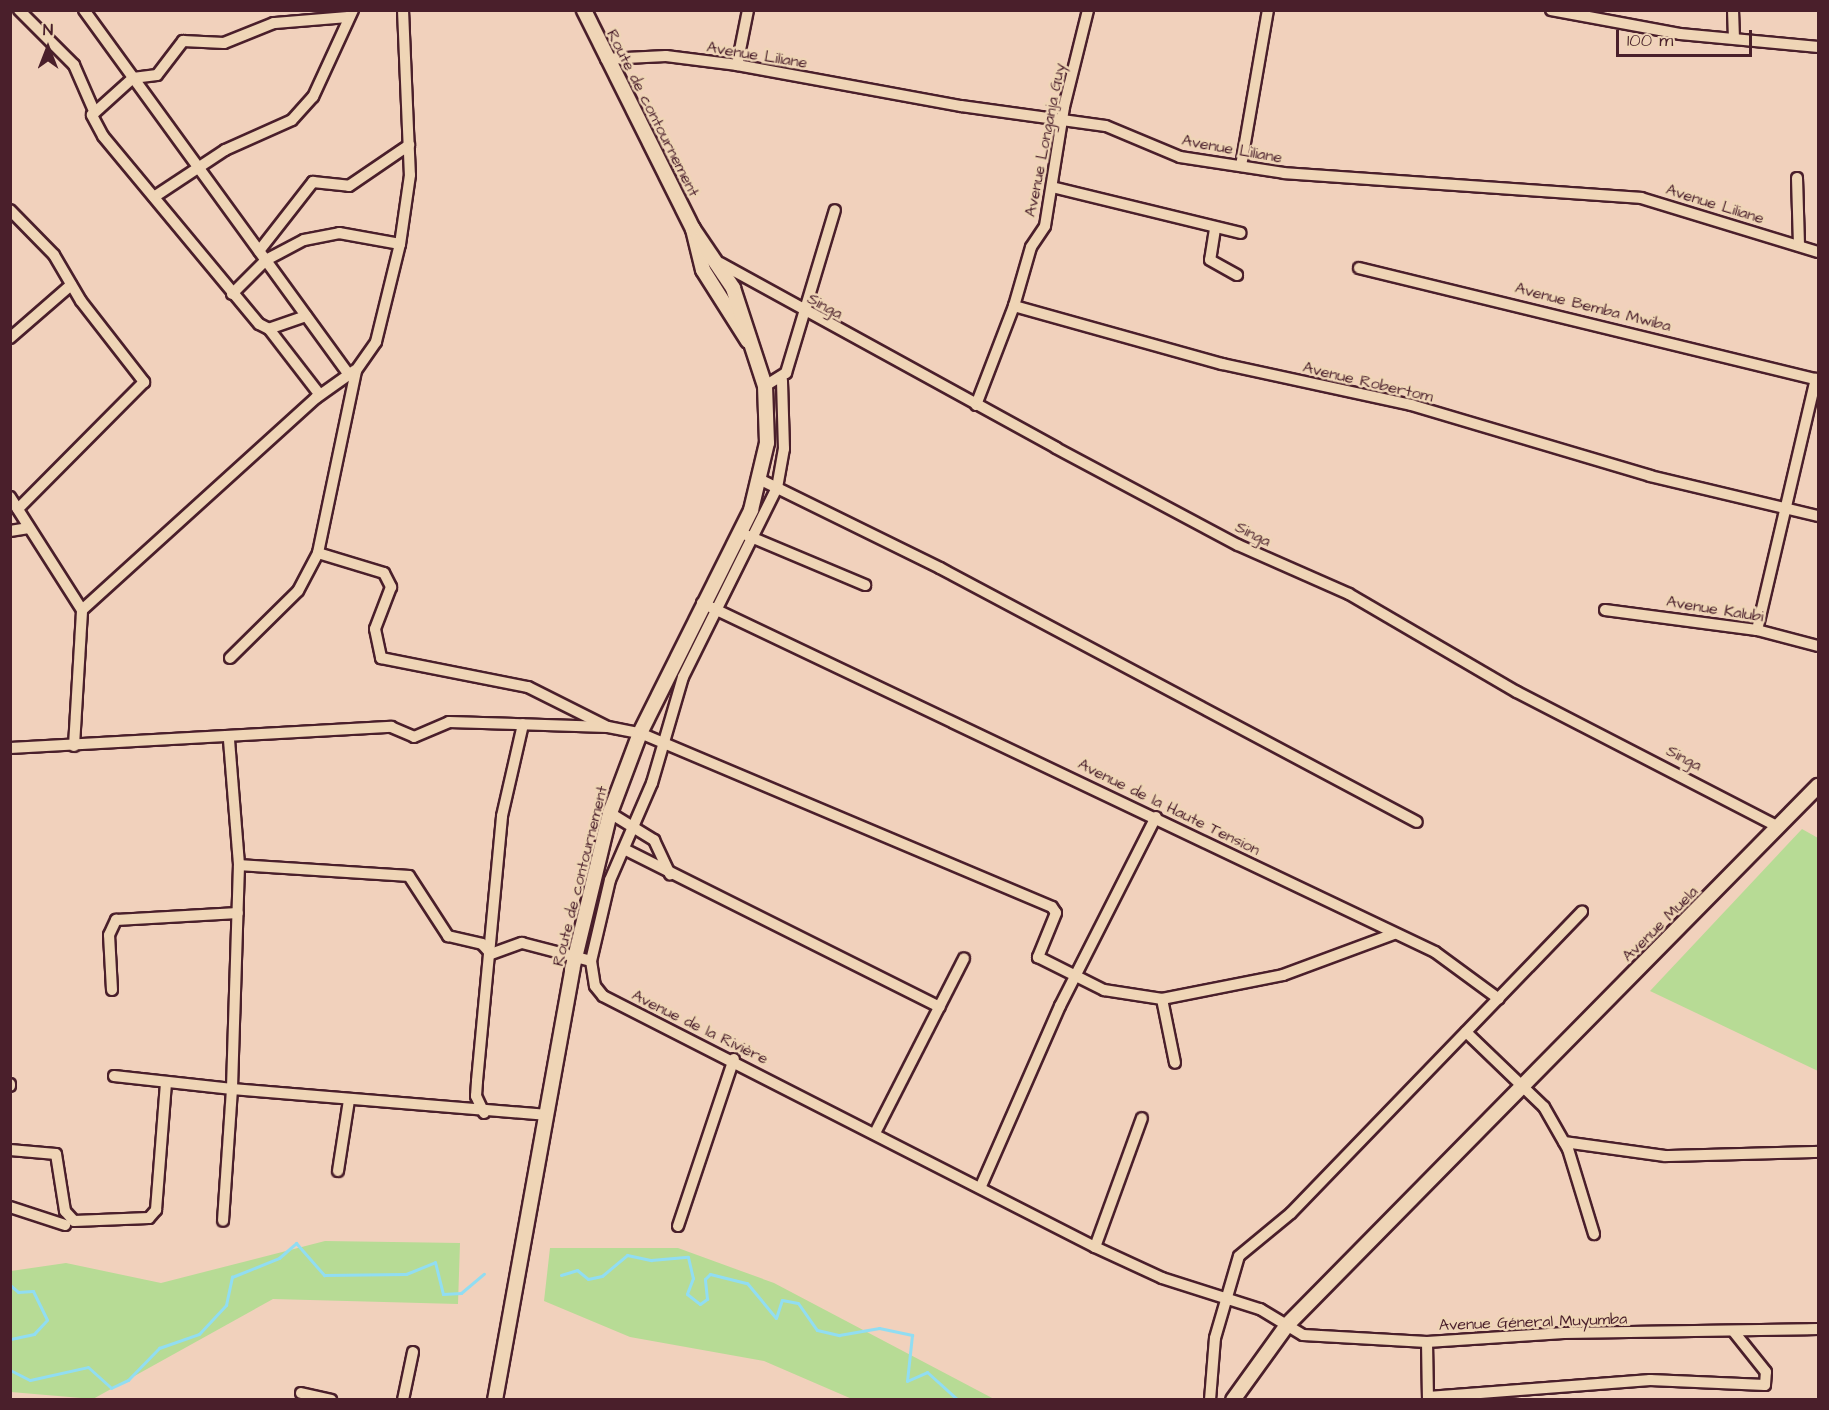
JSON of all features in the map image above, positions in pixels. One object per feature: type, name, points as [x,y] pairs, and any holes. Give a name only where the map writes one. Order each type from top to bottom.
[{"type":"street","points":[[10,13],[17,10],[74,65],[94,111],[93,121],[102,136],[232,294],[268,329],[320,394]]},
{"type":"street","points":[[84,10],[306,316],[352,372]]},
{"type":"street","points":[[82,610],[320,394],[352,372],[376,342],[400,244],[409,145],[403,10]]},
{"type":"street","name":"Route de contournement","points":[[584,10],[606,59],[693,229],[716,297],[754,351]]},
{"type":"street","points":[[737,65],[748,10]]},
{"type":"street","name":"Avenue Longanja Guy","points":[[1014,306],[1031,247],[1045,226],[1063,120],[1088,10]]},
{"type":"street","points":[[1241,166],[1268,10]]},
{"type":"street","points":[[1551,10],[1634,28],[1818,47]]},
{"type":"street","points":[[1733,10],[1734,38]]},
{"type":"street","points":[[94,111],[133,78],[157,75],[183,41],[224,43],[274,23],[351,14],[335,57],[292,120],[225,150],[154,197]]},
{"type":"street","name":"Avenue Liliane","points":[[606,59],[666,56],[737,65],[1106,126],[1180,157],[1241,166],[1395,184],[1606,193],[1818,252]]},
{"type":"street","points":[[232,294],[313,182],[349,186],[409,145]]},
{"type":"street","points":[[1797,178],[1798,246]]},
{"type":"street","points":[[1052,187],[1215,229],[1239,233]]},
{"type":"street","points":[[10,210],[54,255],[71,285],[144,382],[18,509]]},
{"type":"street","points":[[491,954],[522,943],[591,961],[610,880],[635,825],[683,677],[755,538],[777,488],[784,448],[783,380],[801,311],[835,210]]},
{"type":"street","name":"Route de contournement","points":[[495,1400],[544,1115],[575,956],[610,813],[640,733],[702,603],[739,532],[761,480],[767,443],[765,386],[720,263],[693,229]]},
{"type":"street","points":[[1215,229],[1210,260],[1237,275]]},
{"type":"street","points":[[262,255],[324,234],[400,244]]},
{"type":"street","name":"Singa","points":[[720,263],[801,311],[1238,544],[1380,609],[1517,693],[1776,826]]},
{"type":"street","name":"Avenue Bemba Mwiba","points":[[1359,268],[1817,379]]},
{"type":"street","points":[[10,338],[71,285]]},
{"type":"street","points":[[976,405],[1014,306]]},
{"type":"street","name":"Avenue Robertom","points":[[1014,306],[1222,364],[1411,405],[1650,476],[1818,516]]},
{"type":"street","points":[[268,329],[306,316]]},
{"type":"street","points":[[230,658],[297,591],[318,553],[352,372]]},
{"type":"street","points":[[1757,630],[1782,506],[1817,379]]},
{"type":"street","points":[[765,386],[783,380]]},
{"type":"street","points":[[761,480],[1301,756],[1417,822]]},
{"type":"street","points":[[10,497],[82,610],[74,746]]},
{"type":"street","points":[[10,531],[29,528]]},
{"type":"street","points":[[739,532],[866,585]]},
{"type":"street","points":[[318,553],[384,573],[391,587],[375,629],[377,651],[388,663],[528,687],[608,727]]},
{"type":"street","name":"Avenue de la Haute Tension","points":[[702,603],[1435,952],[1499,999]]},
{"type":"street","name":"Avenue Kalubi","points":[[1605,610],[1757,630],[1818,646]]},
{"type":"street","points":[[10,748],[229,740],[391,727],[414,737],[449,722],[608,727],[640,733],[1052,907],[1056,913],[1037,954],[1074,976],[1104,990],[1162,999],[1283,975],[1394,934]]},
{"type":"street","points":[[484,1113],[476,1089],[491,954],[502,816],[523,724]]},
{"type":"street","points":[[223,1221],[232,1089],[240,864],[229,740]]},
{"type":"street","name":"Avenue Muela","points":[[1287,1325],[1525,1085],[1776,826],[1818,786]]},
{"type":"street","points":[[610,813],[635,825],[660,847],[670,875]]},
{"type":"street","points":[[981,1186],[1074,976],[1156,818]]},
{"type":"street","points":[[624,849],[670,875],[940,1006]]},
{"type":"street","points":[[240,864],[409,876],[448,936],[482,944],[491,954]]},
{"type":"street","points":[[1210,1400],[1224,1298],[1248,1244],[1291,1213],[1582,912]]},
{"type":"street","points":[[112,990],[109,935],[116,920],[238,913]]},
{"type":"street","points":[[875,1133],[964,958]]},
{"type":"street","name":"Avenue de la Rivière","points":[[591,961],[595,986],[603,996],[734,1059],[1095,1247],[1224,1298],[1260,1309],[1287,1325]]},
{"type":"street","points":[[1162,999],[1175,1063]]},
{"type":"street","points":[[1466,1032],[1525,1085],[1564,1142],[1594,1234]]},
{"type":"street","points":[[678,1226],[734,1059]]},
{"type":"street","points":[[114,1076],[484,1113],[544,1115]]},
{"type":"street","points":[[10,1150],[56,1154],[62,1201],[74,1221],[149,1218],[156,1209],[166,1082]]},
{"type":"street","points":[[339,1171],[349,1100]]},
{"type":"street","points":[[1095,1247],[1142,1118]]},
{"type":"street","points":[[1564,1142],[1665,1156],[1818,1152]]},
{"type":"street","points":[[10,1208],[65,1225]]},
{"type":"street","points":[[1233,1400],[1287,1325]]},
{"type":"street","name":"Avenue Géneral Muyumba","points":[[1287,1325],[1310,1337],[1427,1342],[1564,1333],[1818,1329]]},
{"type":"street","points":[[1427,1342],[1428,1398],[1650,1380],[1765,1385],[1767,1372],[1734,1332]]},
{"type":"street","points":[[403,1400],[413,1352]]},
{"type":"street","points":[[301,1393],[331,1400]]},
{"type":"green space","points":[[1802,829],[1818,838],[1818,1071],[1650,991]]},
{"type":"green space","points":[[325,1241],[460,1243],[458,1304],[273,1299],[93,1399],[11,1392],[11,1271],[66,1263],[161,1283]]},
{"type":"green space","points":[[550,1248],[678,1248],[774,1283],[994,1399],[852,1399],[764,1361],[630,1337],[544,1301]]},
{"type":"waterway","points":[[10,1370],[30,1380],[88,1367],[111,1388],[128,1380],[159,1348],[199,1334],[226,1305],[232,1277],[279,1258],[296,1243],[324,1275],[406,1274],[435,1262],[443,1294],[461,1293],[484,1274]]},
{"type":"waterway","points":[[561,1275],[577,1270],[588,1279],[602,1276],[627,1255],[651,1260],[688,1257],[693,1278],[687,1294],[700,1304],[707,1299],[705,1279],[710,1274],[747,1283],[776,1318],[782,1300],[798,1303],[817,1330],[839,1335],[879,1328],[912,1335],[907,1381],[927,1372],[958,1400]]},
{"type":"waterway","points":[[10,1265],[10,1282]]},
{"type":"waterway","points":[[10,1285],[18,1292],[33,1291],[47,1320],[34,1334],[10,1339]]}]
